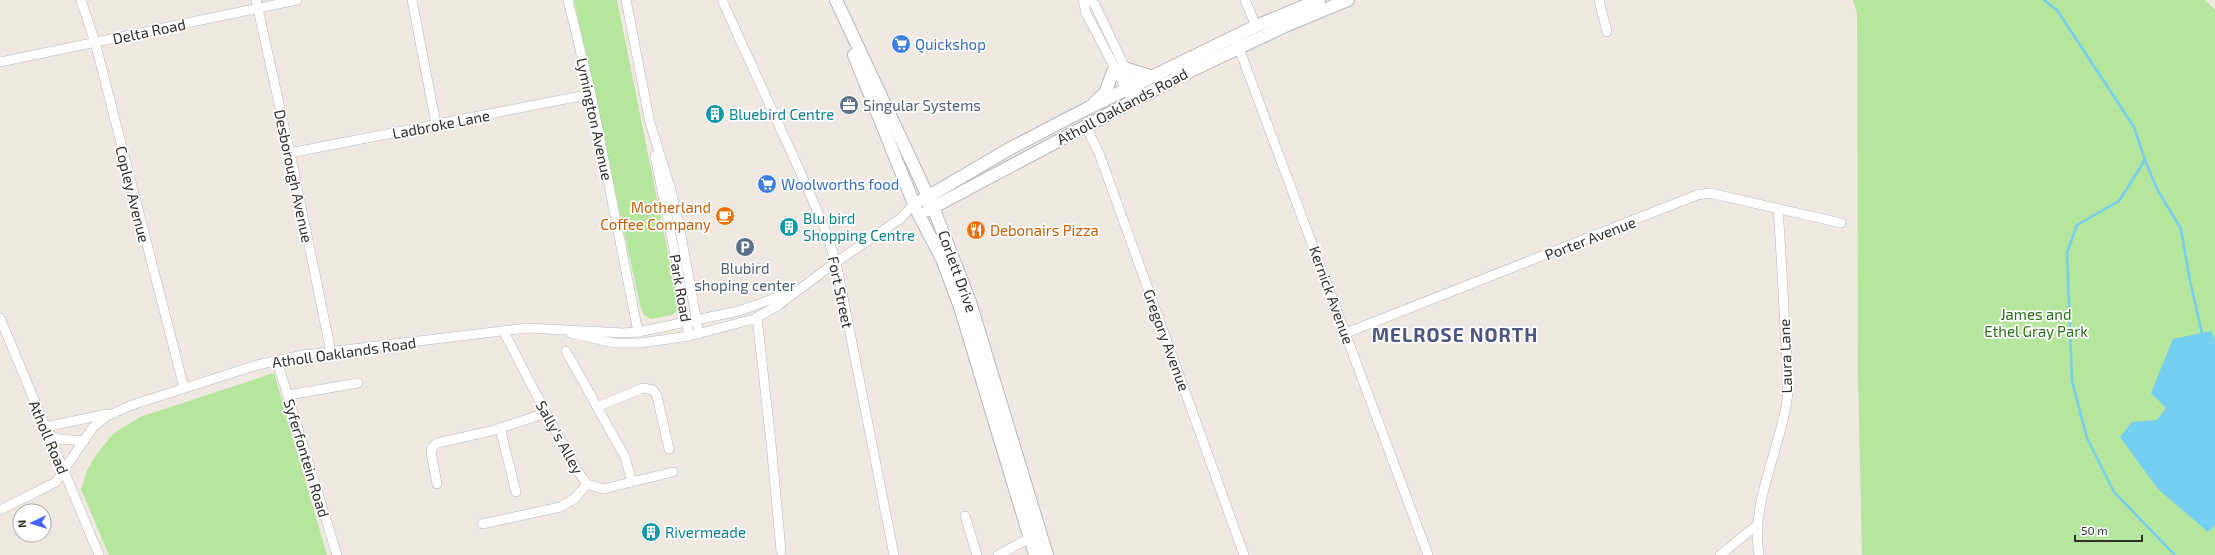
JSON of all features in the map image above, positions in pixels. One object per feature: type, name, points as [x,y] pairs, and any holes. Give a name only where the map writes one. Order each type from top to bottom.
[{"type":"main road","name":"Corlett Drive","points":[[828,0],[857,62],[914,204],[942,259],[960,307],[1035,555]]},
{"type":"main road","name":"Corlett Drive","points":[[836,0],[931,202],[970,302],[1047,555]]},
{"type":"main road","name":"Atholl Oaklands Road","points":[[919,215],[931,202],[1011,148],[1234,36],[1318,0]]},
{"type":"main road","name":"Atholl Oaklands Road","points":[[914,204],[931,202],[1086,127],[1184,74],[1348,0]]},
{"type":"main road","points":[[1088,108],[1105,93],[1119,68],[1153,77]]},
{"type":"main road","points":[[1011,148],[1020,151],[1039,150]]},
{"type":"street","name":"Copley Avenue","points":[[81,0],[95,42],[184,388]]},
{"type":"street","name":"Delta Road","points":[[0,62],[95,42],[257,4],[297,0]]},
{"type":"street","points":[[412,0],[436,124]]},
{"type":"street","name":"Lymington Avenue","points":[[568,0],[591,94],[638,332]]},
{"type":"street","name":"Park Road","points":[[626,0],[650,123],[652,144],[676,259],[691,320],[699,334]]},
{"type":"street","name":"Fort Street","points":[[722,0],[826,229],[836,262],[894,555]]},
{"type":"street","points":[[1083,0],[1086,13],[1119,68],[1136,100]]},
{"type":"street","points":[[1090,0],[1095,5],[1119,68]]},
{"type":"street","points":[[1245,0],[1256,26]]},
{"type":"street","points":[[1599,0],[1607,32]]},
{"type":"street","name":"Desborough Avenue","points":[[257,4],[290,152],[331,352]]},
{"type":"street","name":"Kernick Avenue","points":[[1234,36],[1428,555]]},
{"type":"street","name":"Ladbroke Lane","points":[[290,152],[552,103],[591,94]]},
{"type":"street","name":"Gregory Avenue","points":[[1086,127],[1100,153],[1244,555]]},
{"type":"street","name":"Porter Avenue","points":[[1346,333],[1696,195],[1710,193],[1841,223]]},
{"type":"street","name":"Atholl Oaklands Road","points":[[561,330],[584,338],[625,344],[699,334],[757,317],[777,306],[795,291],[836,262],[900,219],[914,204]]},
{"type":"street","name":"Laura Lane","points":[[1759,555],[1756,542],[1757,525],[1765,487],[1784,416],[1788,386],[1778,208]]},
{"type":"street","name":"Atholl Oaklands Road","points":[[900,219],[919,215]]},
{"type":"street","name":"Atholl Oaklands Road","points":[[47,431],[110,414],[184,388],[277,361],[331,352],[533,328],[624,333],[638,332],[738,311],[795,291]]},
{"type":"street","points":[[757,317],[781,551]]},
{"type":"street","name":"Atholl Road","points":[[0,318],[99,555]]},
{"type":"street","name":"Park Road","points":[[689,336],[691,320]]},
{"type":"street","name":"Sally's Alley","points":[[504,332],[577,470],[587,484],[603,488],[673,472]]},
{"type":"street","points":[[566,351],[625,457],[632,482]]},
{"type":"street","name":"Syferfontein Road","points":[[277,361],[337,555]]},
{"type":"street","points":[[288,395],[358,383]]},
{"type":"street","points":[[597,407],[643,388],[653,390],[656,396],[669,449]]},
{"type":"street","points":[[438,484],[432,452],[434,445],[443,440],[500,428],[546,413]]},
{"type":"street","name":"Atholl Oaklands Road","points":[[0,510],[49,487],[65,473],[84,441],[97,423],[110,414]]},
{"type":"street","points":[[500,428],[516,492]]},
{"type":"street","points":[[47,431],[60,439],[84,441]]},
{"type":"street","points":[[482,524],[560,507],[574,499],[587,484]]},
{"type":"street","points":[[965,516],[977,555]]},
{"type":"street","points":[[1720,555],[1757,525]]},
{"type":"street","points":[[998,555],[1030,538]]},
{"type":"green space","points":[[574,0],[617,0],[679,309],[672,315],[650,319],[643,314],[640,305]]},
{"type":"green space","name":"James and Ethel Gray Park","points":[[1853,0],[2205,0],[2215,10],[2215,555],[1862,555],[1858,376],[1857,13]]},
{"type":"green space","points":[[274,373],[327,555],[109,555],[81,489],[87,471],[96,455],[113,434],[140,417]]},
{"type":"water","points":[[2211,331],[2215,339],[2215,525],[2208,532],[2158,489],[2120,437],[2132,422],[2157,420],[2166,408],[2151,393],[2173,339]]},
{"type":"waterway","points":[[2044,0],[2057,10],[2134,127],[2145,160],[2119,201],[2077,225],[2067,253],[2072,381],[2087,438],[2114,492],[2175,555]]},
{"type":"waterway","points":[[2145,160],[2157,189],[2181,229],[2190,281],[2202,333]]},
{"type":"place","name":"Quickshop","points":[[901,44]]},
{"type":"place","name":"Singular Systems","points":[[849,105]]},
{"type":"place","name":"Bluebird Centre","points":[[715,114]]},
{"type":"place","name":"Woolworths food","points":[[767,184]]},
{"type":"place","name":"Motherland Coffee Company","points":[[725,216]]},
{"type":"place","name":"Blu bird Shopping Centre","points":[[789,227]]},
{"type":"place","name":"Debonairs Pizza","points":[[976,230]]},
{"type":"place","name":"Blubird shoping center","points":[[745,247]]},
{"type":"place","name":"Rivermeade","points":[[651,532]]},
{"type":"district","name":"MELROSE NORTH","points":[[1455,334]]}]
